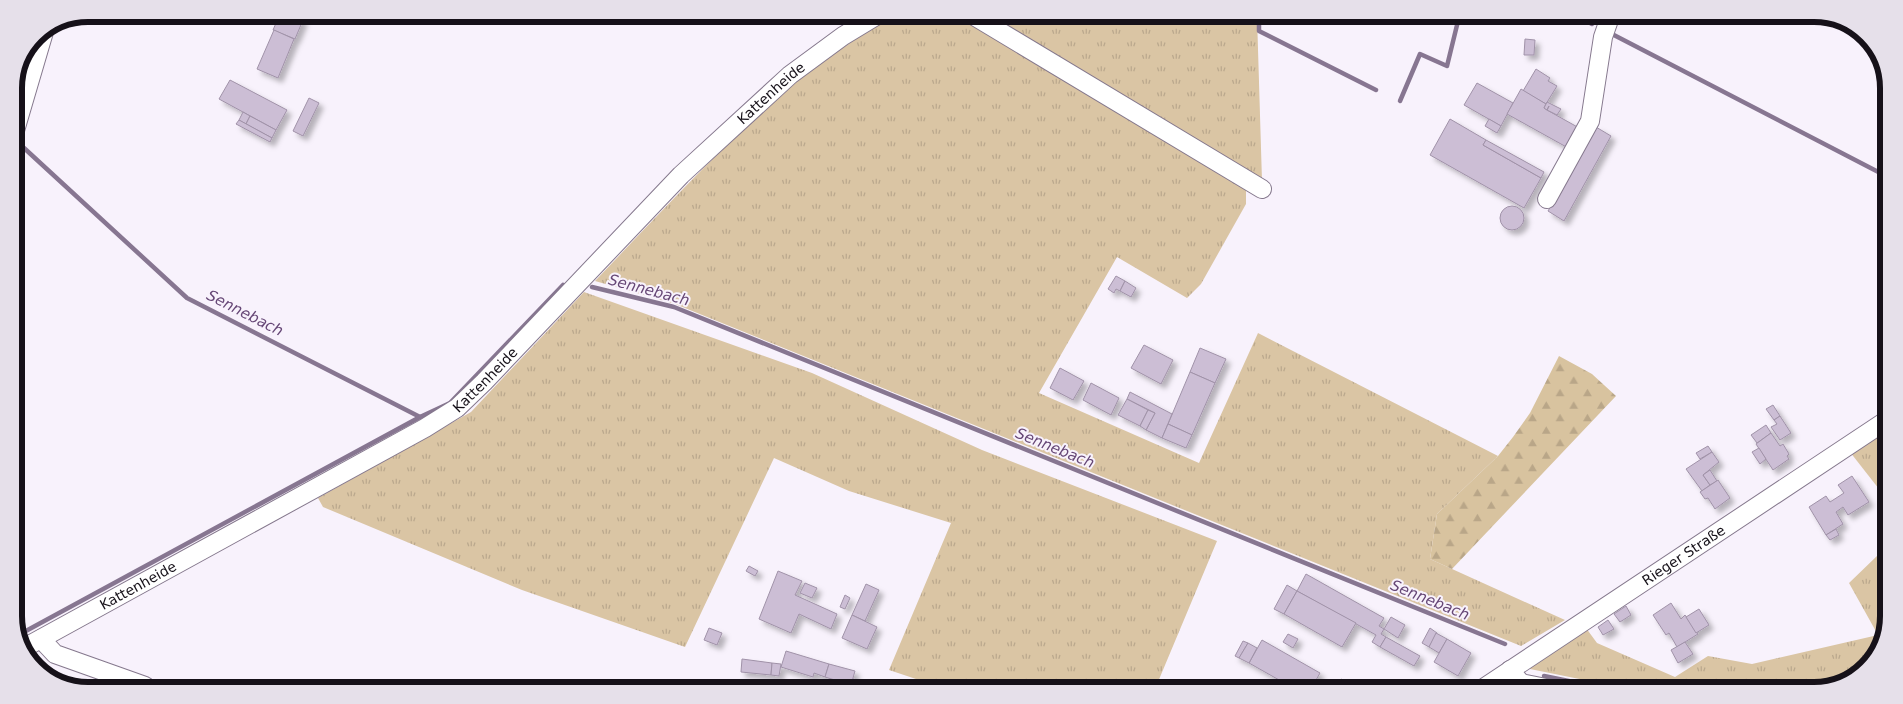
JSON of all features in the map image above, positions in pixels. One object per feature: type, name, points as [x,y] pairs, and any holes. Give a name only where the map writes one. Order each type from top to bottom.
[{"type":"street","name":"Kattenheide","points":[[29,645],[417,433],[457,408],[681,176],[790,75],[843,36],[866,22]]},
{"type":"street","points":[[984,22],[1262,189]]},
{"type":"street","points":[[1548,199],[1590,121],[1603,37],[1608,22]]},
{"type":"street","points":[[22,107],[41,44]]},
{"type":"street","name":"Rieger Straße","points":[[1493,682],[1880,425]]},
{"type":"street","points":[[40,639],[55,654],[134,682]]},
{"type":"street","points":[[1510,670],[1521,682]]},
{"type":"green space","points":[[883,22],[976,22],[1246,189],[1246,204],[1201,284],[1187,298],[1117,257],[1039,393],[1199,463],[1258,333],[1498,456],[1437,514],[1430,559],[1565,620],[1521,646],[675,304],[595,281],[692,179],[768,106],[842,48]]},
{"type":"green space","points":[[994,22],[1257,22],[1262,181]]},
{"type":"green space","points":[[584,292],[812,373],[982,450],[1217,541],[1158,682],[925,682],[889,670],[951,523],[849,491],[774,458],[685,647],[522,590],[323,507],[318,498],[471,412]]},
{"type":"green space","points":[[1559,356],[1592,374],[1616,396],[1452,569],[1430,559],[1437,514],[1498,456],[1513,437],[1530,413]]},
{"type":"green space","points":[[1880,433],[1880,490],[1850,452]]},
{"type":"green space","points":[[1880,546],[1880,616],[1878,634],[1849,583],[1877,556]]},
{"type":"green space","points":[[1586,628],[1597,643],[1675,677],[1708,656],[1752,664],[1877,635],[1867,656],[1851,670],[1844,675],[1832,679],[1815,682],[1594,682],[1525,668]]},
{"type":"building","points":[[276,22],[302,22],[295,39],[273,30]]},
{"type":"building","points":[[274,30],[294,39],[278,78],[257,69]]},
{"type":"building","points":[[1525,39],[1535,40],[1534,55],[1524,55]]},
{"type":"building","points":[[1536,69],[1550,78],[1548,81],[1557,86],[1546,104],[1523,91]]},
{"type":"building","points":[[230,80],[287,110],[276,130],[219,99]]},
{"type":"building","points":[[1477,83],[1513,103],[1501,126],[1464,105]]},
{"type":"building","points":[[1521,89],[1546,104],[1544,108],[1547,110],[1581,129],[1570,149],[1507,114]]},
{"type":"building","points":[[309,98],[319,103],[303,136],[293,131]]},
{"type":"building","points":[[1547,102],[1561,109],[1557,115],[1544,108]]},
{"type":"building","points":[[243,112],[250,116],[246,124],[239,120]]},
{"type":"building","points":[[250,116],[276,130],[272,138],[246,124]]},
{"type":"building","points":[[1450,119],[1486,140],[1483,145],[1541,178],[1524,208],[1430,155]]},
{"type":"building","points":[[1489,119],[1501,126],[1497,133],[1485,126]]},
{"type":"building","points":[[239,120],[272,138],[270,142],[236,124]]},
{"type":"building","points":[[1596,127],[1611,136],[1564,221],[1548,211]]},
{"type":"building","points":[[1486,140],[1544,172],[1541,178],[1483,145]]},
{"type":"building","points":[[1512,206],[1520,210],[1524,218],[1520,226],[1512,230],[1504,226],[1500,218],[1504,210]]},
{"type":"building","points":[[1116,276],[1125,281],[1120,291],[1116,289],[1114,293],[1108,289]]},
{"type":"building","points":[[1125,281],[1136,288],[1131,297],[1120,291]]},
{"type":"building","points":[[1144,345],[1173,360],[1161,384],[1131,368]]},
{"type":"building","points":[[1200,348],[1226,359],[1215,383],[1190,372]]},
{"type":"building","points":[[1060,368],[1084,381],[1073,400],[1050,388]]},
{"type":"building","points":[[1190,372],[1215,383],[1192,435],[1168,424]]},
{"type":"building","points":[[1091,383],[1119,398],[1111,415],[1083,400]]},
{"type":"building","points":[[1130,392],[1172,414],[1162,438],[1146,430],[1155,413],[1127,399]]},
{"type":"building","points":[[1127,399],[1148,410],[1140,426],[1118,415]]},
{"type":"building","points":[[1773,405],[1780,416],[1774,420],[1766,409]]},
{"type":"building","points":[[1148,410],[1155,413],[1146,430],[1140,426]]},
{"type":"building","points":[[1780,416],[1791,433],[1780,440],[1771,427],[1777,424],[1774,420]]},
{"type":"building","points":[[1168,424],[1192,435],[1186,448],[1162,438]]},
{"type":"building","points":[[1766,425],[1771,433],[1757,443],[1751,435]]},
{"type":"building","points":[[1771,433],[1780,446],[1783,444],[1789,454],[1787,456],[1789,459],[1773,470],[1756,444]]},
{"type":"building","points":[[1708,446],[1712,452],[1700,459],[1696,453]]},
{"type":"building","points":[[1759,448],[1766,459],[1760,464],[1752,452]]},
{"type":"building","points":[[1712,452],[1719,462],[1703,475],[1710,485],[1702,491],[1686,469]]},
{"type":"building","points":[[1710,470],[1717,481],[1710,485],[1703,475]]},
{"type":"building","points":[[1852,476],[1869,502],[1848,515],[1843,507],[1836,512],[1843,524],[1826,535],[1809,507],[1826,496],[1830,502],[1844,493],[1838,485]]},
{"type":"building","points":[[1718,480],[1730,498],[1715,509],[1708,498],[1705,499],[1700,492]]},
{"type":"building","points":[[1836,529],[1839,535],[1830,540],[1826,535]]},
{"type":"building","points":[[749,566],[758,571],[755,576],[746,571]]},
{"type":"building","points":[[778,571],[802,581],[795,595],[837,614],[831,629],[799,614],[791,633],[759,619]]},
{"type":"building","points":[[1306,574],[1384,618],[1379,626],[1384,629],[1381,634],[1386,637],[1380,647],[1372,642],[1376,635],[1297,591]]},
{"type":"building","points":[[805,583],[817,588],[812,598],[800,593]]},
{"type":"building","points":[[866,584],[879,590],[865,621],[852,615]]},
{"type":"building","points":[[1287,585],[1297,591],[1284,614],[1274,609]]},
{"type":"building","points":[[1297,591],[1356,623],[1342,647],[1284,614]]},
{"type":"building","points":[[845,595],[850,598],[845,609],[840,607]]},
{"type":"building","points":[[1671,603],[1681,619],[1685,615],[1698,634],[1677,647],[1669,633],[1666,635],[1653,615]]},
{"type":"building","points":[[1626,606],[1631,615],[1620,622],[1614,614]]},
{"type":"building","points":[[1699,609],[1709,625],[1696,633],[1686,617]]},
{"type":"building","points":[[852,615],[877,627],[867,649],[842,638]]},
{"type":"building","points":[[1391,617],[1405,625],[1398,638],[1384,629]]},
{"type":"building","points":[[1608,620],[1614,629],[1603,635],[1598,627]]},
{"type":"building","points":[[709,628],[722,633],[717,645],[704,640]]},
{"type":"building","points":[[1430,628],[1437,633],[1429,647],[1422,643]]},
{"type":"building","points":[[1436,633],[1447,639],[1439,653],[1429,647]]},
{"type":"building","points":[[1288,634],[1298,639],[1293,648],[1283,642]]},
{"type":"building","points":[[1386,637],[1420,656],[1414,666],[1380,647]]},
{"type":"building","points":[[1447,639],[1471,653],[1458,676],[1434,662]]},
{"type":"building","points":[[1262,640],[1320,673],[1315,682],[1283,682],[1249,663]]},
{"type":"building","points":[[1243,641],[1248,643],[1239,658],[1235,656]]},
{"type":"building","points":[[1685,642],[1693,654],[1678,663],[1671,650]]},
{"type":"building","points":[[1248,643],[1257,648],[1249,663],[1239,658]]},
{"type":"building","points":[[786,651],[829,664],[825,677],[814,673],[813,677],[781,667]]},
{"type":"building","points":[[742,659],[772,663],[771,675],[741,672]]},
{"type":"building","points":[[772,663],[781,664],[779,676],[771,675]]},
{"type":"building","points":[[829,664],[855,671],[852,682],[841,682],[825,677]]},
{"type":"building","points":[[853,679],[867,682],[852,682]]},
{"type":"waterway","points":[[1259,22],[1259,31],[1376,90]]},
{"type":"waterway","points":[[1400,101],[1420,54],[1447,66],[1458,22]]},
{"type":"waterway","points":[[1588,22],[1592,24]]},
{"type":"waterway","points":[[1610,33],[1880,173]]},
{"type":"waterway","name":"Sennebach","points":[[24,148],[187,298],[420,417],[450,403],[563,285]]},
{"type":"waterway","name":"Sennebach","points":[[592,287],[674,307],[1505,644]]},
{"type":"waterway","points":[[25,631],[420,417]]},
{"type":"waterway","name":"Sennebach","points":[[1544,676],[1574,682]]}]
